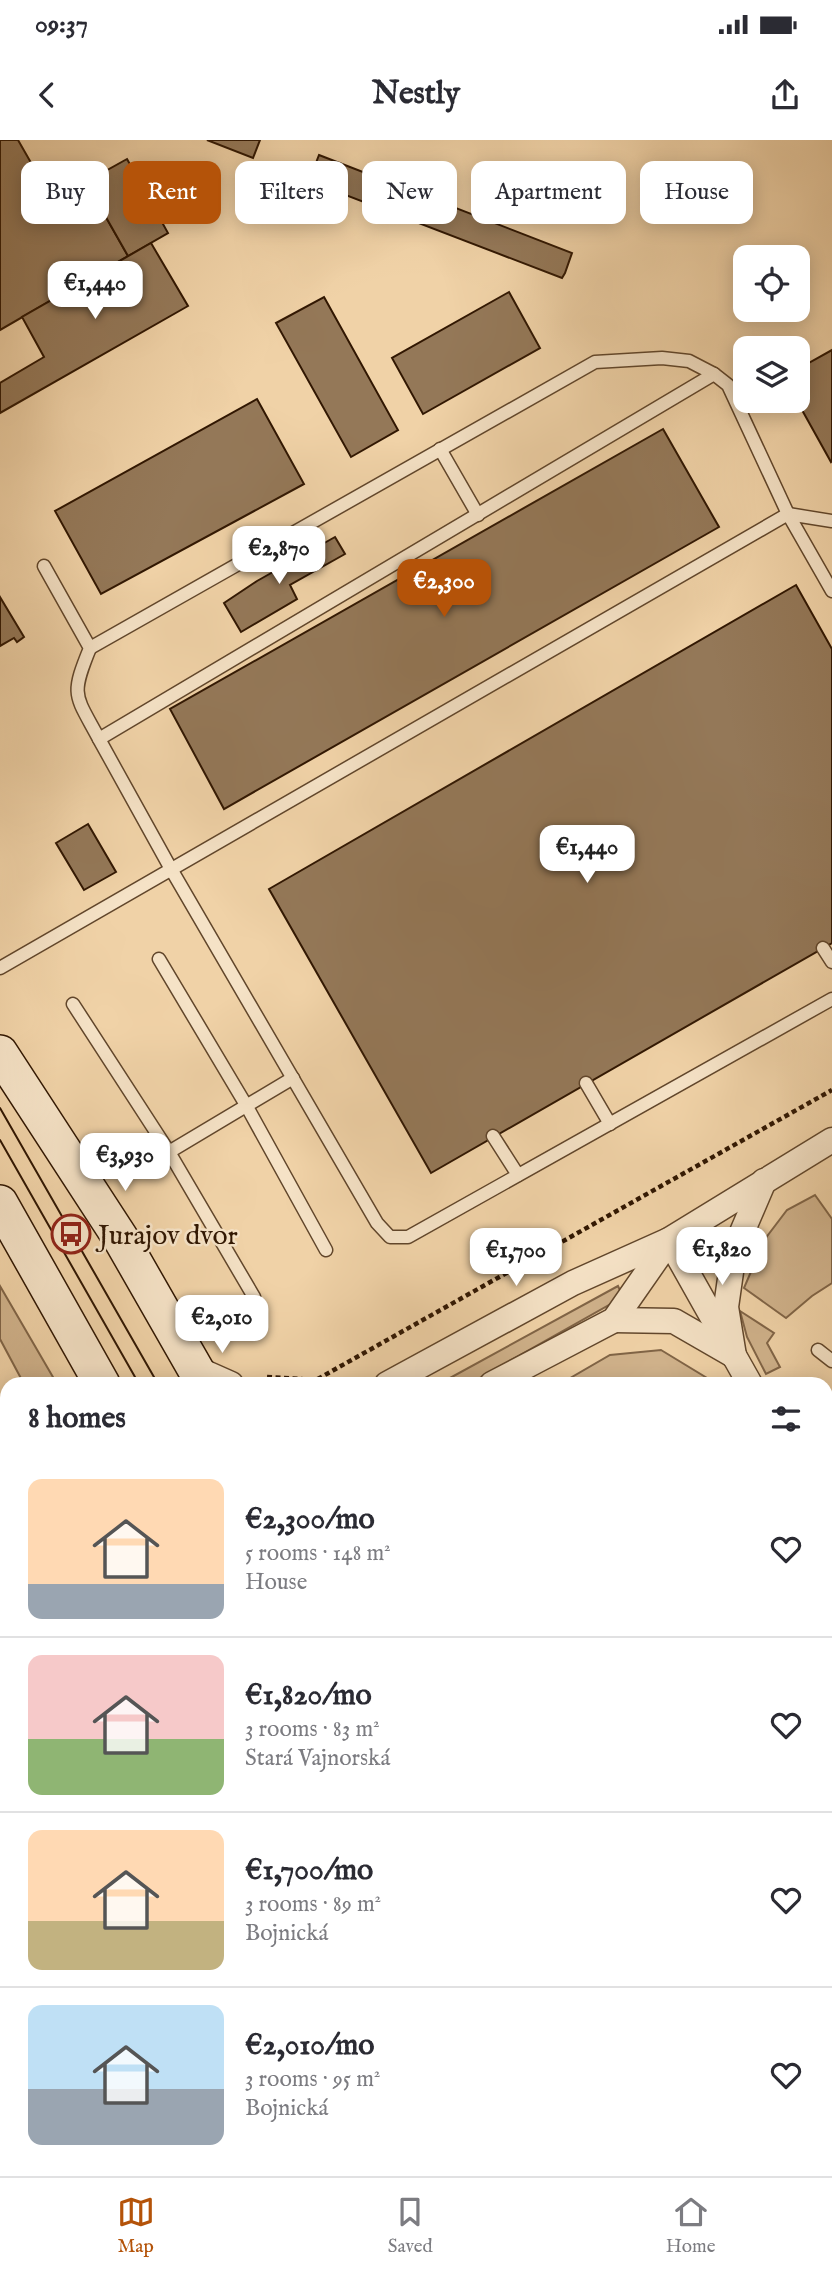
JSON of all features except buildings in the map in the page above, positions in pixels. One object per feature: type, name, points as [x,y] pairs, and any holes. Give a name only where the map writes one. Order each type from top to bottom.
[{"type":"main road","points":[[0,1054],[121,1239],[199,1376]]},
{"type":"main road","points":[[0,1203],[98,1377]]},
{"type":"street","points":[[400,1377],[573,1283],[669,1240],[832,1140]]},
{"type":"street","points":[[734,1356],[726,1307],[734,1251],[764,1181]]},
{"type":"street","points":[[505,1377],[614,1320],[669,1240]]},
{"type":"street","points":[[669,1240],[746,1377]]},
{"type":"street","points":[[614,1320],[674,1321],[734,1356]]},
{"type":"lane","points":[[832,590],[788,514],[727,385],[714,374],[689,361],[662,358],[595,362],[90,648],[76,683],[77,696],[171,869],[377,1223],[390,1237],[408,1237],[832,999]]},
{"type":"lane","points":[[99,738],[714,374]]},
{"type":"lane","points":[[440,449],[478,515]]},
{"type":"lane","points":[[0,968],[788,514],[832,521]]},
{"type":"lane","points":[[44,566],[90,648]]},
{"type":"lane","points":[[823,948],[832,962]]},
{"type":"lane","points":[[159,959],[247,1105],[326,1250]]},
{"type":"lane","points":[[73,1004],[169,1152],[254,1297]]},
{"type":"lane","points":[[169,1152],[293,1078]]},
{"type":"lane","points":[[586,1083],[610,1124]]},
{"type":"lane","points":[[493,1136],[518,1175]]},
{"type":"lane","points":[[818,1350],[832,1361]]},
{"type":"path","points":[[321,1377],[832,1090]]},
{"type":"shaded area","points":[[815,1195],[832,1219],[832,1283],[786,1318],[744,1288],[765,1239],[787,1210]]},
{"type":"shaded area","points":[[0,1286],[53,1377],[20,1377],[0,1339]]},
{"type":"shaded area","points":[[618,1286],[623,1297],[481,1377],[452,1377]]},
{"type":"shaded area","points":[[740,1311],[774,1333],[767,1343],[780,1367],[766,1374],[747,1337]]},
{"type":"shaded area","points":[[661,1350],[705,1377],[572,1377],[610,1355]]},
{"type":"tram line","points":[[0,1108],[154,1377]]},
{"type":"tram line","points":[[0,1140],[135,1377]]},
{"type":"place","name":"Jurajov dvor","points":[[71,1234]]}]
